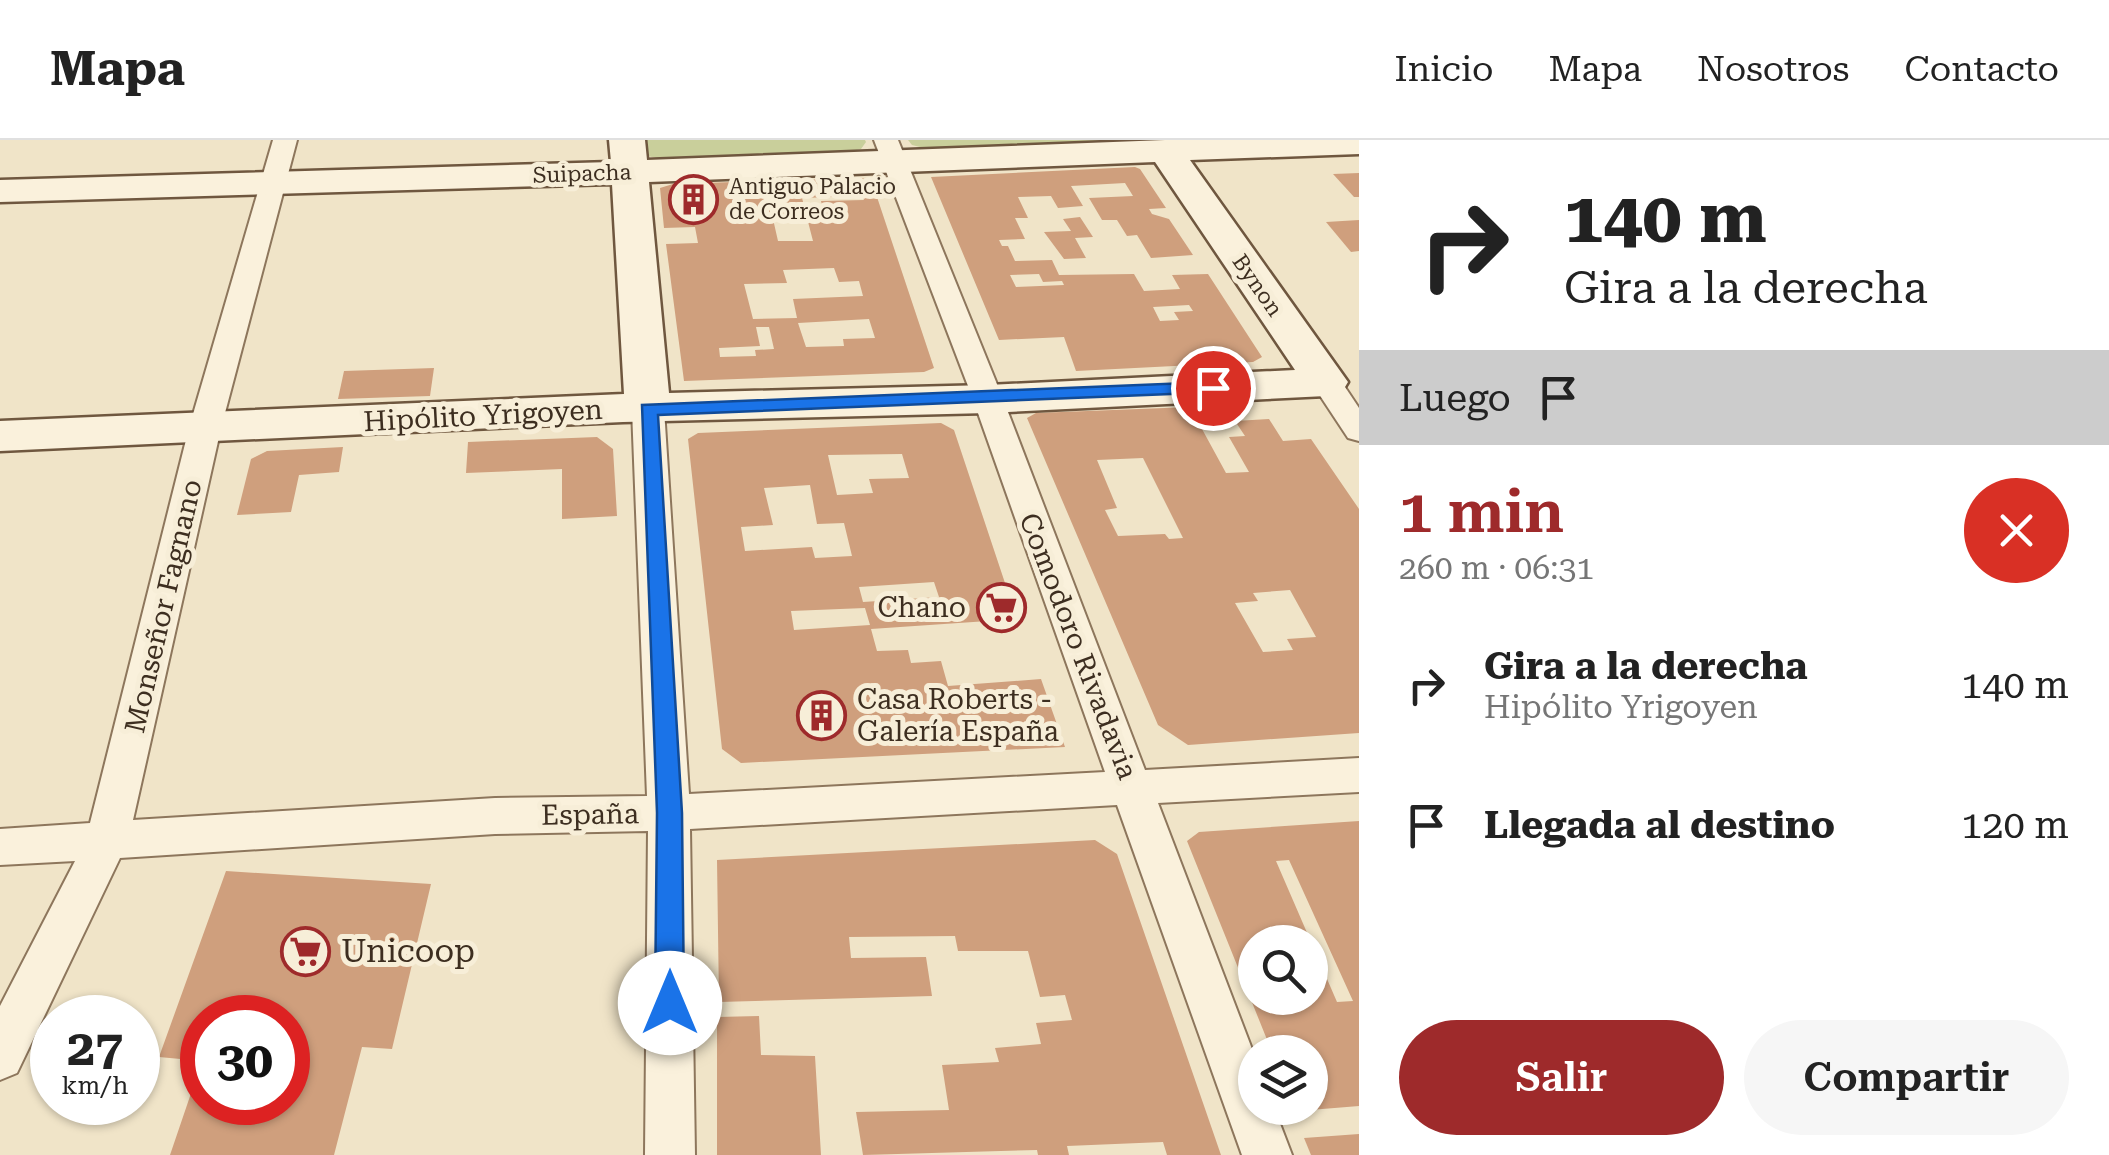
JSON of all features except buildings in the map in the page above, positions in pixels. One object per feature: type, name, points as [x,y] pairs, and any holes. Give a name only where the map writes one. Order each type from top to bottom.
[{"type":"main road","name":"Suipacha","points":[[0,191],[272,182],[628,156],[1359,142]]},
{"type":"main road","name":"Bynon","points":[[1161,145],[1342,381]]},
{"type":"main road","points":[[628,156],[648,409]]},
{"type":"main road","name":"Hipólito Yrigoyen","points":[[0,436],[988,399],[1342,381]]},
{"type":"street","name":"Monseñor Fagnano","points":[[0,1056],[107,841],[205,428],[285,140]]},
{"type":"street","name":"Comodoro Rivadavia","points":[[890,150],[988,399],[1266,1155]]},
{"type":"street","name":"Bynon","points":[[1342,381],[1359,431]]},
{"type":"street","points":[[648,409],[669,813],[670,1155]]},
{"type":"street","name":"España","points":[[0,847],[495,816],[669,813],[1359,775]]},
{"type":"green space","points":[[643,140],[866,142],[861,149],[848,152],[662,159],[647,156]]},
{"type":"green space","points":[[908,140],[1126,140],[928,149]]},
{"type":"place","name":"Antiguo Palacio de Correos","points":[[694,199]]},
{"type":"place","name":"Chano","points":[[1001,607]]},
{"type":"place","name":"Casa Roberts - Galería España","points":[[822,715]]},
{"type":"place","name":"Unicoop","points":[[306,951]]},
{"type":"route","points":[[670,1003],[669,813],[648,409],[1213,388]]}]
